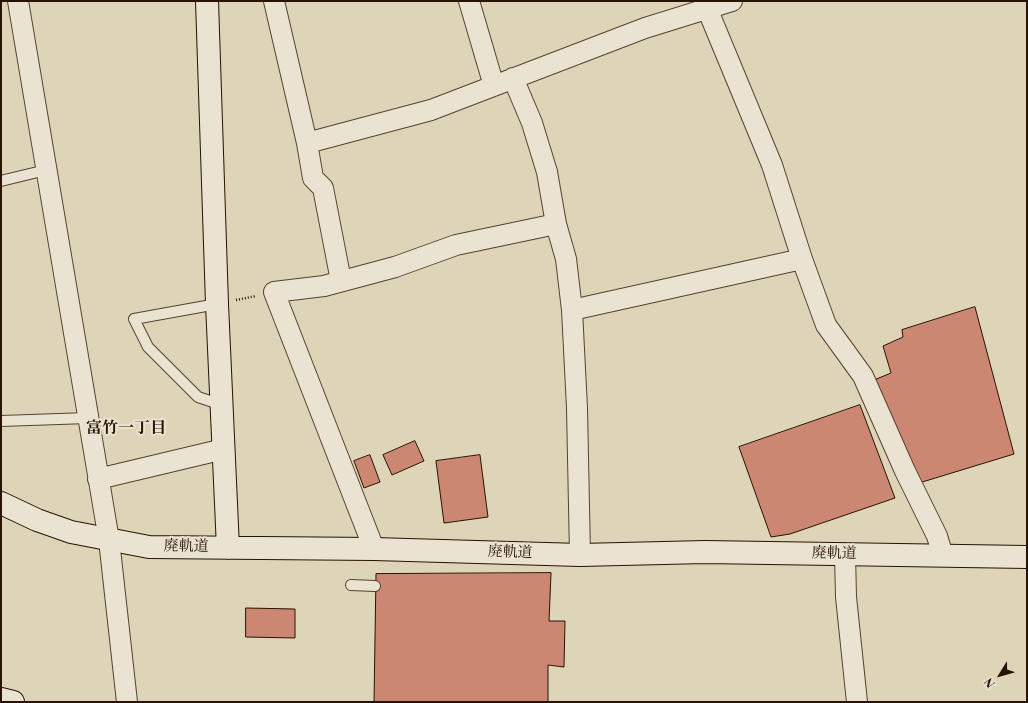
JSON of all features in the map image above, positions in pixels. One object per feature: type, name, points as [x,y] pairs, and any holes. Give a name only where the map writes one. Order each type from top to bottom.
[{"type":"street","points":[[18,1],[109,540],[127,702]]},
{"type":"street","points":[[207,1],[217,304],[228,548]]},
{"type":"street","points":[[274,1],[307,143],[313,178],[323,188],[341,281]]},
{"type":"street","points":[[469,1],[494,86]]},
{"type":"street","points":[[307,143],[431,110],[705,5],[732,1]]},
{"type":"street","points":[[705,5],[772,165],[802,259],[826,325],[863,376],[905,471],[937,536],[943,556]]},
{"type":"street","points":[[514,78],[532,123],[547,172],[556,224],[566,258],[572,310],[577,408],[580,556]]},
{"type":"street","points":[[374,549],[274,292],[324,286],[395,266],[456,245],[556,224]]},
{"type":"street","points":[[572,310],[802,259]]},
{"type":"street","points":[[98,479],[224,449]]},
{"type":"street","name":"廃軌道","points":[[1,503],[37,520],[71,532],[149,547],[374,549],[580,556],[705,552],[1027,557]]},
{"type":"street","points":[[845,554],[846,597],[857,702]]},
{"type":"street","points":[[1,698],[13,702]]},
{"type":"lane","points":[[1,182],[46,170]]},
{"type":"lane","points":[[217,304],[134,319],[148,347],[198,397],[222,405]]},
{"type":"lane","points":[[1,421],[88,418]]},
{"type":"lane","points":[[351,585],[375,586]]},
{"type":"path","points":[[217,304],[274,292]]},
{"type":"building","points":[[975,307],[1014,454],[919,483],[874,380],[891,373],[883,346],[903,337],[902,330]]},
{"type":"building","points":[[860,405],[895,498],[790,534],[771,537],[739,447]]},
{"type":"building","points":[[415,441],[424,461],[392,475],[383,455]]},
{"type":"building","points":[[370,455],[380,482],[364,488],[354,461]]},
{"type":"building","points":[[480,455],[488,517],[444,523],[436,461]]},
{"type":"building","points":[[551,573],[549,621],[565,621],[564,667],[548,665],[548,702],[374,702],[376,574]]},
{"type":"building","points":[[246,608],[295,609],[295,638],[246,637]]},
{"type":"district","name":"富竹一丁目","points":[[126,429]]}]
